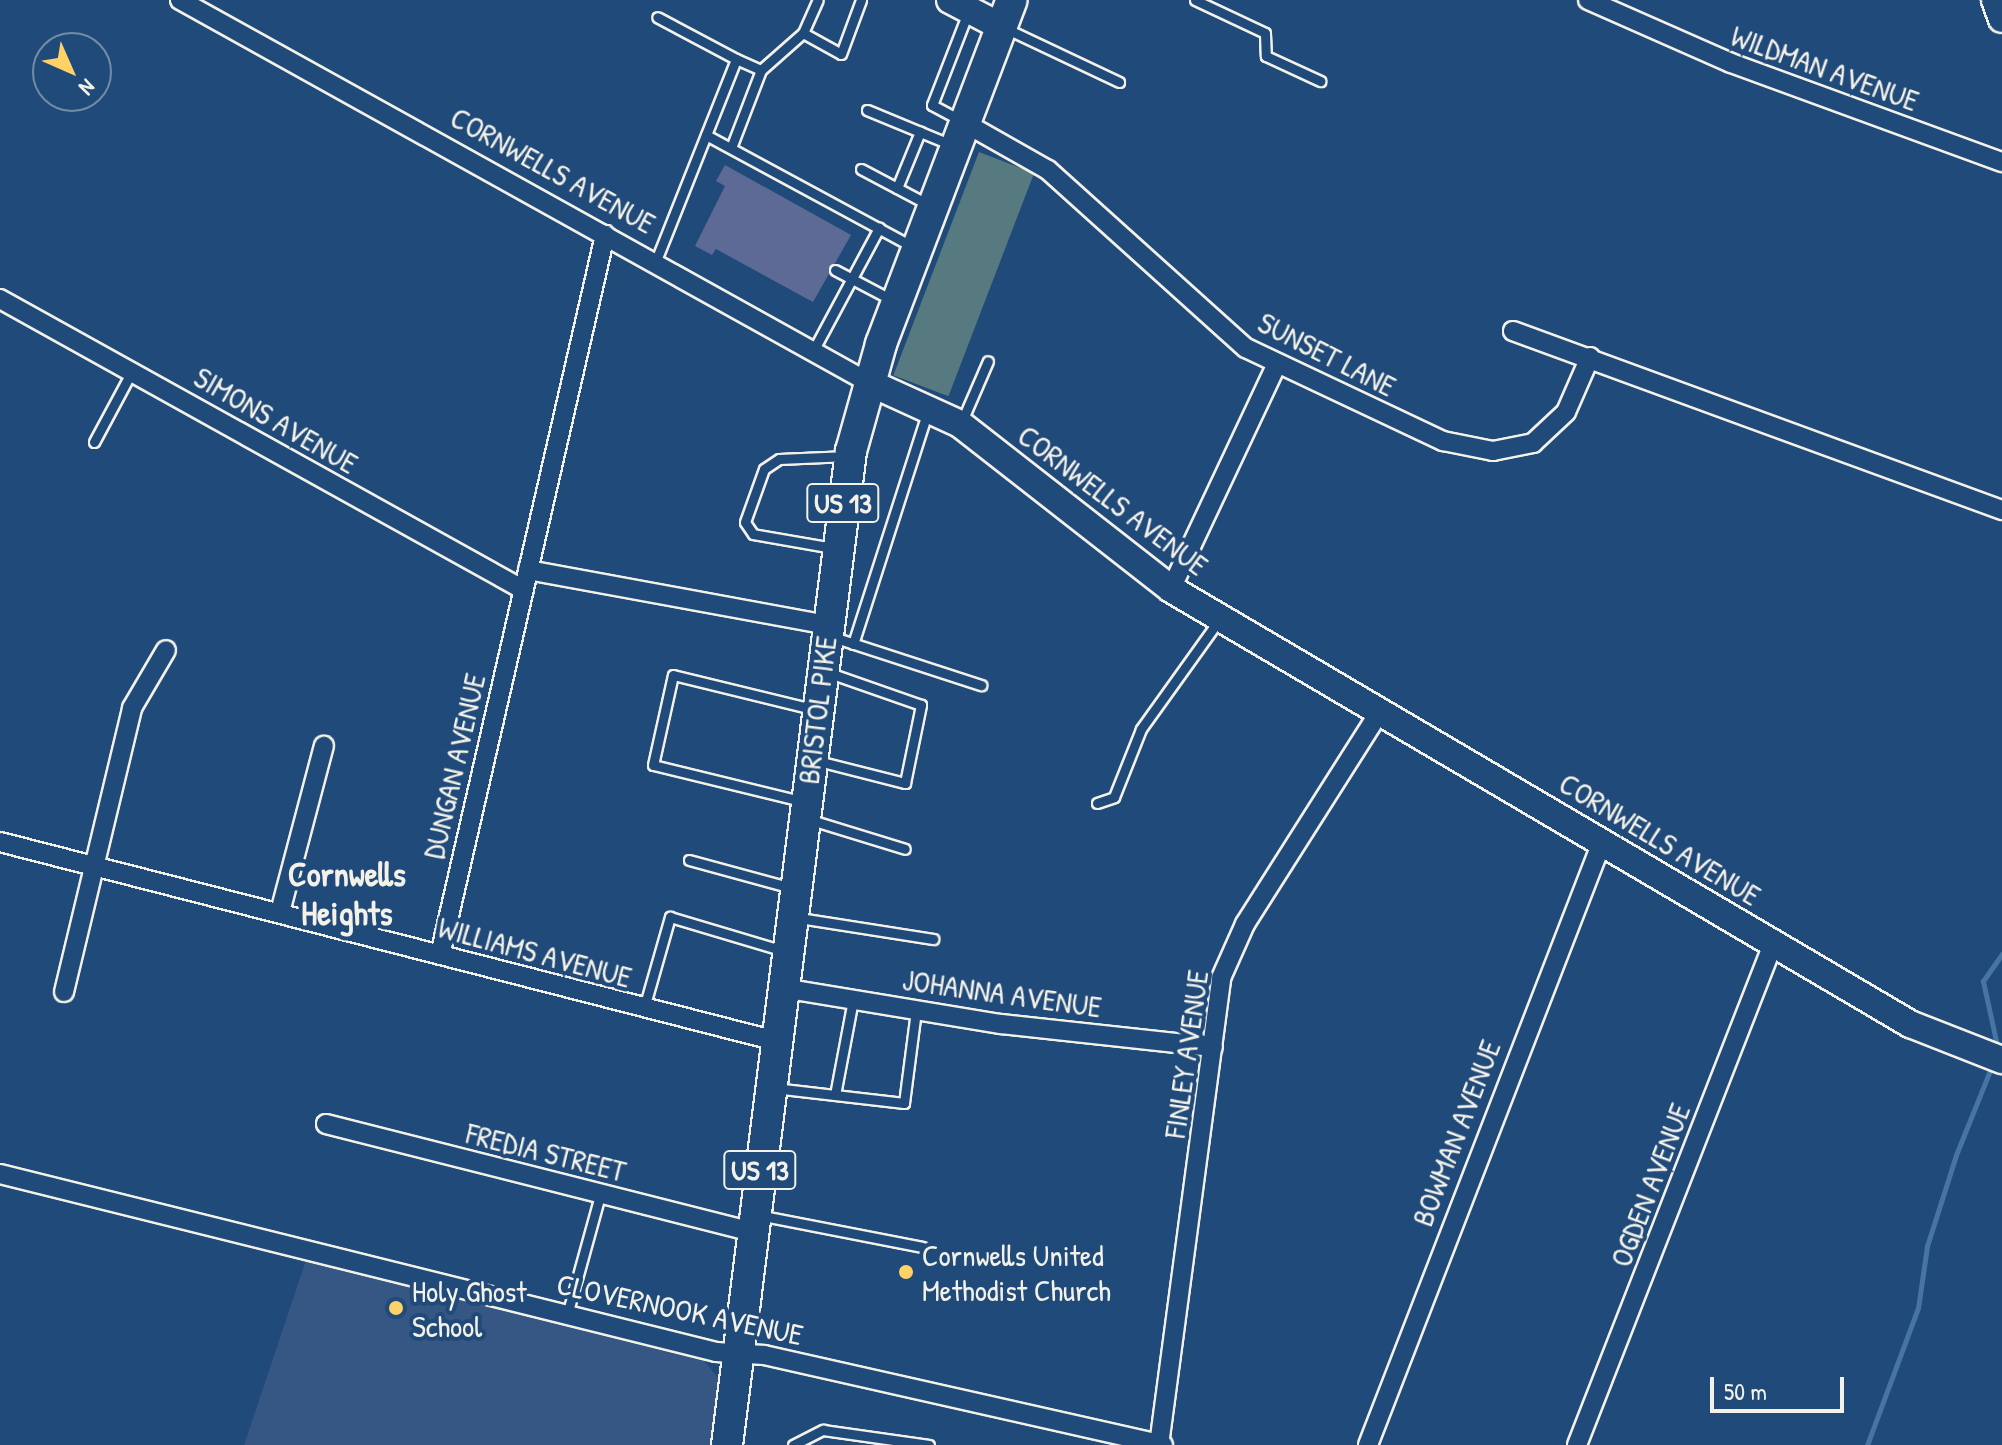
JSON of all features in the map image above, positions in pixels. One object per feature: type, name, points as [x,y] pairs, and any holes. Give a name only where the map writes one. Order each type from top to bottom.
[{"type":"main road","name":"BRISTOL PIKE","points":[[727,1445],[822,670],[835,635],[836,549],[850,456],[868,382],[896,302],[1006,13]]},
{"type":"street","name":"CORNWELLS AVENUE","points":[[180,0],[868,382],[929,407],[960,424],[1171,589],[1910,1024],[1996,1058]]},
{"type":"street","name":"WILDMAN AVENUE","points":[[1588,0],[1731,63],[2002,162]]},
{"type":"street","points":[[1995,0],[2002,19]]},
{"type":"street","points":[[960,5],[1006,13]]},
{"type":"street","name":"SUNSET LANE","points":[[960,135],[1037,161],[1246,348],[1276,366],[1443,441],[1493,451],[1526,447],[1549,431],[1573,401],[1590,357]]},
{"type":"street","points":[[605,235],[528,570],[835,635]]},
{"type":"street","name":"SIMONS AVENUE","points":[[0,299],[524,590]]},
{"type":"street","points":[[1513,331],[2002,510]]},
{"type":"street","points":[[1171,589],[1276,366]]},
{"type":"street","name":"DUNGAN AVENUE","points":[[440,955],[528,570]]},
{"type":"street","points":[[64,992],[90,865],[132,708],[166,650]]},
{"type":"street","name":"FINLEY AVENUE","points":[[1161,1445],[1213,1047],[1228,957],[1380,711]]},
{"type":"street","points":[[280,912],[324,746]]},
{"type":"street","name":"WILLIAMS AVENUE","points":[[0,842],[280,912],[644,1010],[776,1041]]},
{"type":"street","name":"BOWMAN AVENUE","points":[[1368,1445],[1602,842]]},
{"type":"street","name":"OGDEN AVENUE","points":[[1577,1445],[1773,944]]},
{"type":"street","name":"JOHANNA AVENUE","points":[[783,988],[916,1010],[1213,1047]]},
{"type":"street","name":"FREDIA STREET","points":[[326,1124],[600,1195],[754,1223]]},
{"type":"street","name":"CLOVERNOOK AVENUE","points":[[0,1174],[567,1315],[1161,1445]]},
{"type":"lane","points":[[731,148],[761,70],[803,33],[818,0]]},
{"type":"lane","points":[[803,33],[841,54],[861,0]]},
{"type":"lane","points":[[1195,0],[1265,33],[1266,56],[1320,81]]},
{"type":"lane","points":[[960,5],[932,105],[960,135]]},
{"type":"lane","points":[[1006,13],[1119,82]]},
{"type":"lane","points":[[657,17],[761,70]]},
{"type":"lane","points":[[655,263],[736,59]]},
{"type":"lane","points":[[867,110],[920,132],[960,135]]},
{"type":"lane","points":[[897,188],[920,132]]},
{"type":"lane","points":[[706,135],[916,249]]},
{"type":"lane","points":[[861,169],[932,207]]},
{"type":"lane","points":[[813,351],[879,228]]},
{"type":"lane","points":[[835,270],[896,302]]},
{"type":"lane","points":[[960,424],[988,361]]},
{"type":"lane","points":[[94,442],[132,371]]},
{"type":"lane","points":[[929,407],[835,635],[981,685]]},
{"type":"lane","points":[[836,549],[753,534],[745,522],[757,478],[779,459],[850,456]]},
{"type":"lane","points":[[1097,803],[1114,797],[1141,729],[1221,617]]},
{"type":"lane","points":[[811,759],[905,783],[921,705],[822,670]]},
{"type":"lane","points":[[817,710],[673,675],[653,765],[804,810],[905,849]]},
{"type":"lane","points":[[689,860],[793,903],[933,939]]},
{"type":"lane","points":[[644,1010],[670,917],[787,952]]},
{"type":"lane","points":[[835,1095],[853,1000]]},
{"type":"lane","points":[[771,1087],[904,1103],[916,1010]]},
{"type":"lane","points":[[567,1315],[600,1195]]},
{"type":"lane","points":[[754,1223],[922,1247]]},
{"type":"lane","points":[[793,1445],[809,1441],[823,1430],[929,1445]]},
{"type":"shaded area","name":"Holy Ghost School","points":[[306,1260],[700,1356],[719,1379],[711,1445],[244,1445]]},
{"type":"green space","points":[[979,152],[1034,173],[948,396],[893,375]]},
{"type":"building","points":[[725,165],[851,235],[813,302],[716,249],[712,255],[695,246],[725,186],[716,181]]},
{"type":"waterway","points":[[1998,1050],[1983,981],[2002,954]]},
{"type":"waterway","points":[[1867,1445],[1918,1308],[1927,1246],[1956,1155],[1993,1063]]},
{"type":"place","name":"Cornwells United Methodist Church","points":[[906,1272]]},
{"type":"place","name":"Holy Ghost School","points":[[396,1308]]},
{"type":"district","name":"Cornwells Heights","points":[[347,894]]}]
